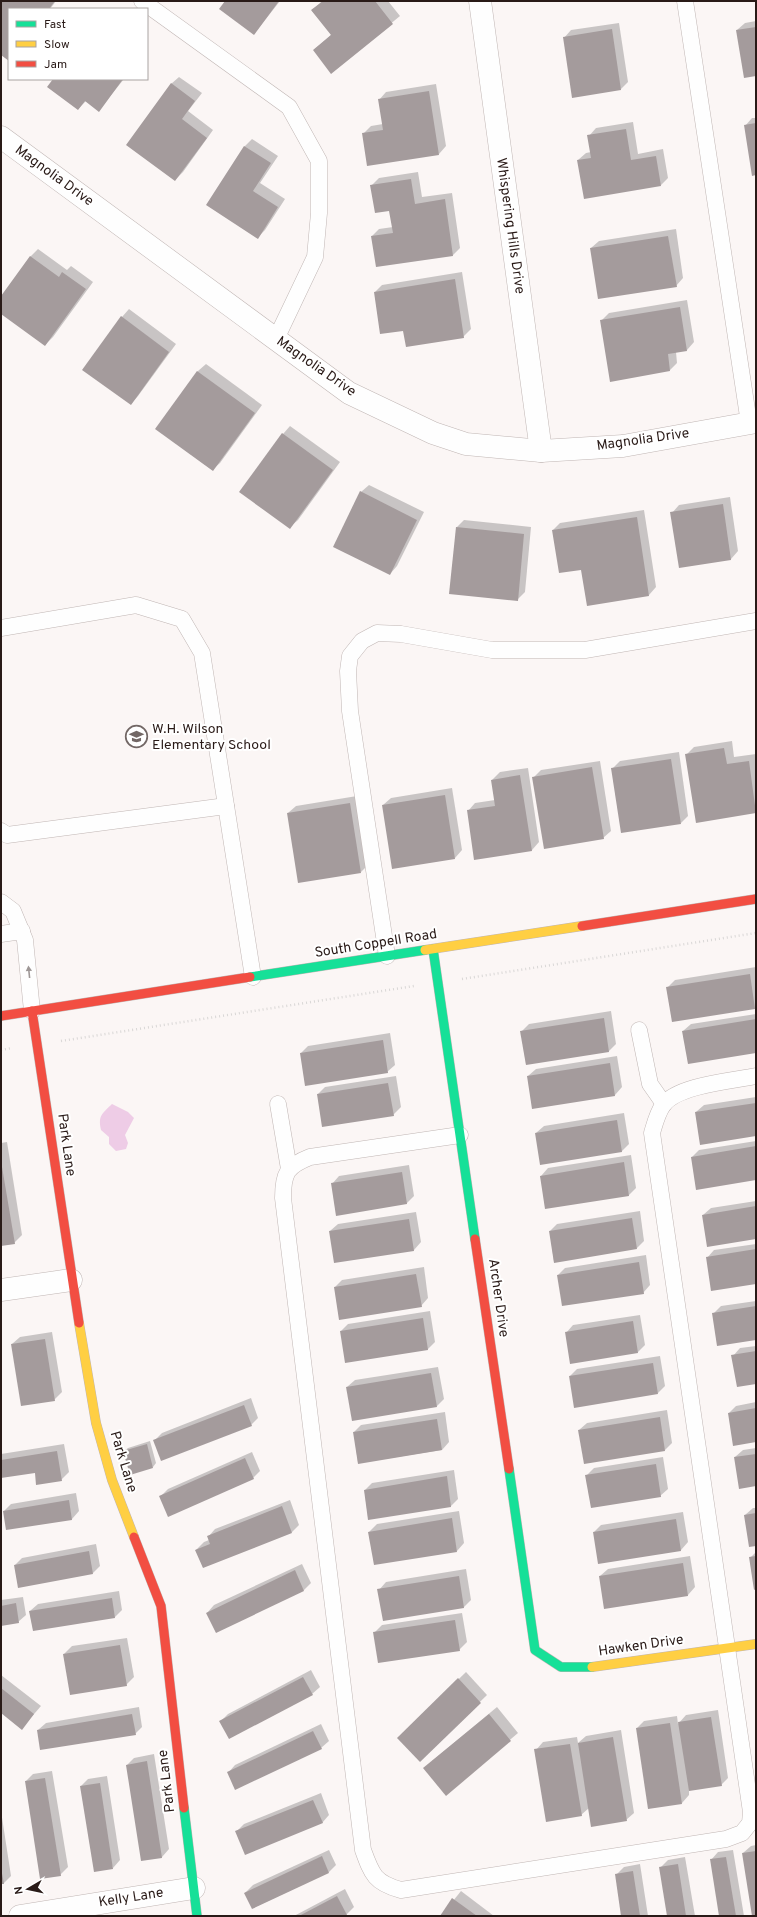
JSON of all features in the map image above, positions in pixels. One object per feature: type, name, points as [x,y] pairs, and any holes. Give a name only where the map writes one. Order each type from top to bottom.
[{"type":"street","name":"Whispering Hills Drive","points":[[480,1],[541,451]]},
{"type":"street","name":"Magnolia Drive","points":[[1,137],[349,393],[433,433],[466,444],[541,451],[623,446],[752,423]]},
{"type":"street","name":"South Coppell Road","points":[[1,1016],[756,899]]},
{"type":"street","name":"Archer Drive","points":[[433,949],[534,1650]]},
{"type":"street","name":"Park Lane","points":[[32,1011],[71,1280],[96,1423],[112,1480],[161,1606],[197,1916]]},
{"type":"street","points":[[1,1290],[71,1280]]},
{"type":"street","name":"Hawken Drive","points":[[534,1650],[561,1667],[591,1667],[756,1644]]},
{"type":"street","name":"Kelly Lane","points":[[20,1916],[194,1888]]},
{"type":"lane","points":[[142,1],[289,107],[319,161],[319,213],[315,257],[276,339]]},
{"type":"lane","points":[[685,1],[752,423]]},
{"type":"lane","points":[[1,628],[136,605],[182,619],[202,653],[254,977]]},
{"type":"lane","points":[[386,956],[350,711],[348,671],[350,656],[362,641],[377,633],[400,634],[492,650],[585,650],[756,621]]},
{"type":"lane","points":[[1,831],[7,835],[226,806]]},
{"type":"lane","points":[[1,902],[13,911],[26,940],[32,1011]]},
{"type":"lane","points":[[1,934],[22,931]]},
{"type":"lane","points":[[638,1030],[650,1084],[664,1104]]},
{"type":"lane","points":[[460,1135],[310,1157],[297,1162],[289,1170],[283,1180],[360,1827],[364,1850],[369,1865],[378,1881],[387,1886],[401,1890],[726,1839],[749,1832],[751,1812],[652,1134],[656,1117],[664,1104],[683,1091],[756,1076]]},
{"type":"lane","points":[[278,1104],[289,1170]]},
{"type":"path","points":[[1,1050],[756,933]]},
{"type":"shaded area","points":[[112,1104],[128,1112],[134,1118],[125,1135],[128,1143],[126,1149],[116,1151],[109,1144],[109,1137],[101,1130],[100,1125],[102,1115]]},
{"type":"building","points":[[1,1],[55,1],[50,8],[8,8],[8,60],[1,55]]},
{"type":"building","points":[[225,1],[279,1],[254,35],[219,9]]},
{"type":"building","points":[[323,1],[375,1],[393,24],[331,74],[313,50],[331,35],[311,10]]},
{"type":"building","points":[[756,27],[756,76],[744,78],[736,30]]},
{"type":"building","points":[[612,29],[621,90],[572,98],[563,37]]},
{"type":"building","points":[[52,80],[122,80],[99,112],[85,101],[78,110],[47,87]]},
{"type":"building","points":[[171,83],[195,101],[182,119],[207,138],[175,181],[126,145]]},
{"type":"building","points":[[429,91],[439,155],[367,166],[362,133],[383,130],[378,99]]},
{"type":"building","points":[[756,123],[756,175],[752,176],[744,125]]},
{"type":"building","points":[[626,129],[631,160],[656,156],[661,186],[584,199],[577,160],[591,158],[587,135]]},
{"type":"building","points":[[244,146],[271,163],[253,191],[278,207],[258,239],[206,205]]},
{"type":"building","points":[[411,179],[415,204],[445,199],[453,256],[376,267],[371,236],[393,233],[389,211],[375,213],[370,185]]},
{"type":"building","points":[[668,236],[677,287],[598,299],[590,248]]},
{"type":"building","points":[[30,256],[59,277],[62,272],[86,289],[45,346],[1,314],[1,296]]},
{"type":"building","points":[[455,279],[464,338],[406,347],[403,331],[380,334],[374,292]]},
{"type":"building","points":[[680,307],[687,351],[668,354],[670,371],[610,382],[600,320]]},
{"type":"building","points":[[121,316],[169,352],[131,405],[82,370]]},
{"type":"building","points":[[197,371],[255,413],[213,471],[155,429]]},
{"type":"building","points":[[282,433],[333,470],[290,529],[239,492]]},
{"type":"building","points":[[360,491],[417,520],[390,575],[333,547]]},
{"type":"building","points":[[723,504],[731,560],[679,568],[670,512]]},
{"type":"building","points":[[637,517],[649,596],[587,606],[581,570],[559,573],[552,530]]},
{"type":"building","points":[[456,527],[524,534],[518,601],[449,594]]},
{"type":"building","points":[[724,748],[727,764],[749,761],[756,813],[696,823],[685,754]]},
{"type":"building","points":[[671,759],[681,824],[621,833],[611,768]]},
{"type":"building","points":[[592,767],[604,839],[544,849],[532,777]]},
{"type":"building","points":[[520,775],[532,851],[474,860],[467,810],[495,806],[491,780]]},
{"type":"building","points":[[445,795],[455,859],[392,869],[382,805]]},
{"type":"building","points":[[350,803],[361,873],[298,883],[287,813]]},
{"type":"building","points":[[750,974],[755,1009],[672,1022],[666,987]]},
{"type":"building","points":[[604,1018],[609,1052],[526,1065],[520,1031]]},
{"type":"building","points":[[756,1019],[756,1053],[688,1064],[682,1031]]},
{"type":"building","points":[[383,1040],[388,1073],[305,1086],[300,1053]]},
{"type":"building","points":[[610,1063],[615,1096],[532,1109],[527,1076]]},
{"type":"building","points":[[388,1083],[394,1116],[322,1127],[317,1094]]},
{"type":"building","points":[[756,1103],[756,1136],[700,1145],[695,1112]]},
{"type":"building","points":[[617,1120],[622,1152],[540,1165],[535,1133]]},
{"type":"building","points":[[756,1146],[756,1180],[696,1190],[691,1157]]},
{"type":"building","points":[[1,1161],[15,1244],[1,1246]]},
{"type":"building","points":[[624,1162],[629,1196],[545,1209],[540,1176]]},
{"type":"building","points":[[402,1172],[407,1204],[336,1216],[331,1183]]},
{"type":"building","points":[[756,1206],[756,1239],[707,1247],[702,1215]]},
{"type":"building","points":[[632,1218],[637,1249],[554,1263],[549,1231]]},
{"type":"building","points":[[409,1219],[414,1251],[334,1263],[329,1231]]},
{"type":"building","points":[[756,1249],[756,1284],[711,1291],[706,1257]]},
{"type":"building","points":[[639,1262],[644,1294],[562,1306],[557,1275]]},
{"type":"building","points":[[416,1274],[422,1307],[339,1320],[334,1287]]},
{"type":"building","points":[[756,1306],[756,1340],[717,1346],[712,1313]]},
{"type":"building","points":[[423,1318],[428,1350],[345,1363],[340,1331]]},
{"type":"building","points":[[633,1321],[638,1353],[570,1364],[565,1332]]},
{"type":"building","points":[[45,1339],[55,1401],[21,1406],[11,1344]]},
{"type":"building","points":[[756,1351],[756,1384],[737,1387],[731,1355]]},
{"type":"building","points":[[653,1363],[658,1394],[574,1408],[569,1376]]},
{"type":"building","points":[[431,1373],[437,1407],[352,1421],[346,1387]]},
{"type":"building","points":[[244,1405],[252,1426],[161,1461],[153,1440]]},
{"type":"building","points":[[756,1408],[756,1442],[733,1446],[728,1413]]},
{"type":"building","points":[[660,1417],[665,1451],[584,1464],[578,1430]]},
{"type":"building","points":[[437,1419],[442,1450],[358,1464],[353,1432]]},
{"type":"building","points":[[147,1444],[153,1468],[130,1475],[123,1451]]},
{"type":"building","points":[[57,1451],[62,1481],[36,1485],[35,1473],[1,1478],[1,1460]]},
{"type":"building","points":[[756,1454],[756,1486],[739,1489],[734,1457]]},
{"type":"building","points":[[245,1458],[254,1479],[168,1517],[159,1496]]},
{"type":"building","points":[[656,1464],[661,1497],[591,1508],[585,1475]]},
{"type":"building","points":[[447,1476],[451,1507],[368,1520],[364,1490]]},
{"type":"building","points":[[69,1500],[72,1520],[6,1530],[3,1511]]},
{"type":"building","points":[[282,1506],[292,1533],[203,1568],[195,1550],[210,1544],[207,1536]]},
{"type":"building","points":[[756,1513],[756,1546],[749,1547],[744,1515]]},
{"type":"building","points":[[452,1518],[457,1552],[374,1565],[368,1532]]},
{"type":"building","points":[[676,1519],[681,1551],[598,1564],[593,1532]]},
{"type":"building","points":[[89,1551],[93,1574],[18,1588],[14,1565]]},
{"type":"building","points":[[756,1556],[756,1589],[754,1590],[749,1557]]},
{"type":"building","points":[[683,1563],[688,1596],[604,1609],[599,1576]]},
{"type":"building","points":[[295,1570],[304,1591],[216,1633],[206,1613]]},
{"type":"building","points":[[459,1576],[464,1608],[383,1621],[377,1589]]},
{"type":"building","points":[[112,1598],[115,1618],[33,1631],[29,1611]]},
{"type":"building","points":[[16,1603],[19,1623],[1,1626],[1,1606]]},
{"type":"building","points":[[455,1620],[460,1651],[378,1663],[373,1632]]},
{"type":"building","points":[[120,1645],[127,1686],[70,1695],[63,1654]]},
{"type":"building","points":[[303,1677],[313,1695],[229,1739],[219,1721]]},
{"type":"building","points":[[458,1678],[481,1703],[420,1762],[397,1738]]},
{"type":"building","points":[[1,1688],[34,1714],[22,1730],[1,1713]]},
{"type":"building","points":[[132,1714],[136,1735],[40,1750],[37,1730]]},
{"type":"building","points":[[489,1714],[511,1741],[446,1796],[423,1768]]},
{"type":"building","points":[[711,1717],[722,1786],[689,1791],[678,1722]]},
{"type":"building","points":[[670,1723],[682,1804],[648,1809],[636,1728]]},
{"type":"building","points":[[313,1731],[322,1749],[235,1790],[227,1772]]},
{"type":"building","points":[[613,1737],[627,1821],[591,1827],[578,1743]]},
{"type":"building","points":[[570,1744],[582,1816],[546,1822],[534,1749]]},
{"type":"building","points":[[147,1761],[162,1858],[141,1861],[126,1765]]},
{"type":"building","points":[[45,1778],[61,1876],[40,1879],[25,1781]]},
{"type":"building","points":[[100,1783],[113,1869],[94,1872],[80,1786]]},
{"type":"building","points":[[313,1800],[323,1823],[245,1855],[235,1831]]},
{"type":"building","points":[[756,1851],[756,1915],[752,1916],[742,1853]]},
{"type":"building","points":[[322,1856],[329,1873],[252,1909],[244,1893]]},
{"type":"building","points":[[726,1857],[736,1916],[719,1916],[710,1859]]},
{"type":"building","points":[[678,1864],[686,1916],[667,1916],[659,1867]]},
{"type":"building","points":[[1,1868],[4,1884],[1,1884]]},
{"type":"building","points":[[633,1871],[640,1916],[621,1916],[615,1874]]},
{"type":"building","points":[[337,1896],[347,1915],[299,1916]]},
{"type":"building","points":[[452,1898],[477,1916],[440,1916]]},
{"type":"traffic: fast","points":[[433,949],[475,1239]]},
{"type":"traffic: fast","points":[[250,977],[425,950]]},
{"type":"traffic: fast","points":[[509,1469],[535,1650],[561,1667],[592,1667]]},
{"type":"traffic: fast","points":[[184,1808],[197,1916]]},
{"type":"traffic: slow","points":[[425,950],[582,926]]},
{"type":"traffic: slow","points":[[79,1323],[96,1423],[112,1480],[134,1537]]},
{"type":"traffic: slow","points":[[592,1667],[756,1644]]},
{"type":"traffic: jam","points":[[582,926],[756,899]]},
{"type":"traffic: jam","points":[[1,1016],[250,977]]},
{"type":"traffic: jam","points":[[32,1011],[79,1323]]},
{"type":"traffic: jam","points":[[475,1239],[509,1469]]},
{"type":"traffic: jam","points":[[134,1537],[161,1606],[184,1808]]},
{"type":"place","name":"W.H. Wilson Elementary School","points":[[137,737]]}]
